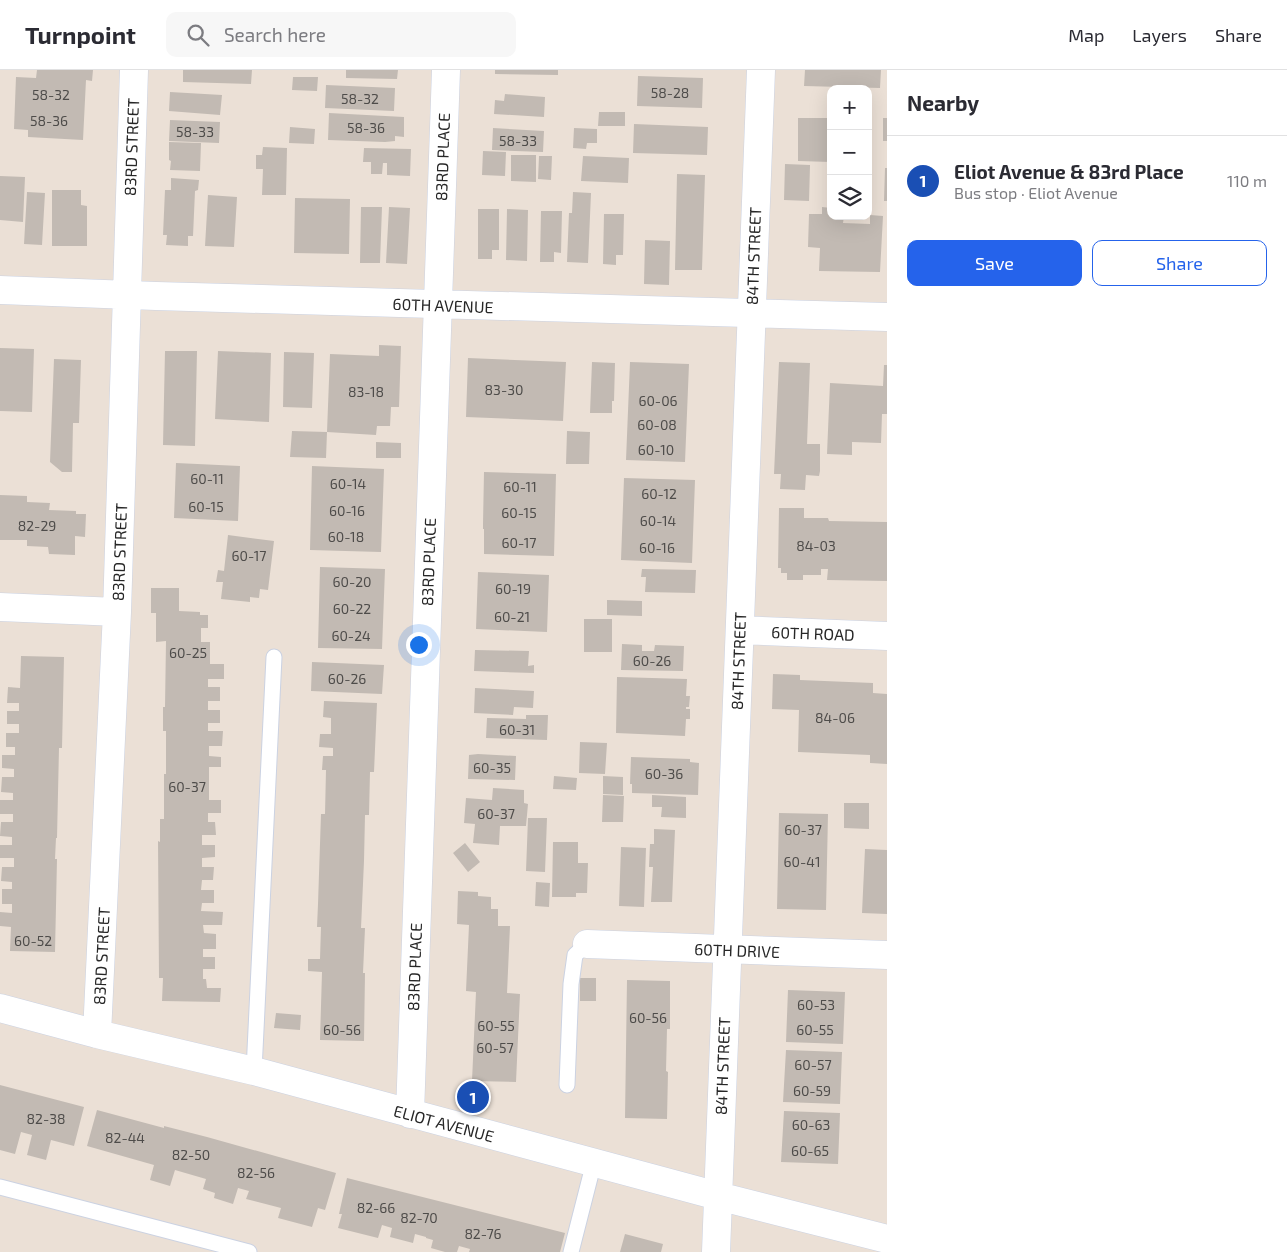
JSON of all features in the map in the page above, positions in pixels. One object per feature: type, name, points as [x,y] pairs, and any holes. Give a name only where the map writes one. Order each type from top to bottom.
[{"type":"street","name":"83RD STREET","points":[[97,1034],[118,612],[134,70]]},
{"type":"street","name":"83RD PLACE","points":[[410,1114],[446,70]]},
{"type":"street","name":"84TH STREET","points":[[716,1252],[761,70]]},
{"type":"street","name":"60TH AVENUE","points":[[0,290],[437,305],[887,317]]},
{"type":"street","points":[[0,607],[118,612]]},
{"type":"street","name":"60TH ROAD","points":[[740,630],[887,636]]},
{"type":"street","name":"60TH DRIVE","points":[[587,944],[887,955]]},
{"type":"street","name":"ELIOT AVENUE","points":[[0,1008],[97,1034],[254,1071],[887,1240]]},
{"type":"lane","points":[[254,1071],[274,657]]},
{"type":"lane","points":[[567,1085],[570,984],[576,956],[587,944]]},
{"type":"lane","points":[[571,1252],[594,1162]]},
{"type":"lane","points":[[0,1187],[249,1252]]},
{"type":"building","points":[[37,70],[93,70],[92,81],[86,80],[83,140],[28,137],[28,130],[14,129],[16,77],[36,78]]},
{"type":"building","points":[[183,70],[252,70],[251,84],[183,82]]},
{"type":"building","points":[[346,70],[398,70],[397,79],[346,78]]},
{"type":"building","points":[[495,70],[558,70],[558,75],[495,74]]},
{"type":"building","points":[[805,70],[881,70],[880,88],[872,88],[872,85],[804,86]]},
{"type":"building","points":[[638,76],[703,78],[702,108],[637,106]]},
{"type":"building","points":[[293,77],[318,77],[317,91],[292,90]]},
{"type":"building","points":[[326,85],[395,88],[394,111],[325,108]]},
{"type":"building","points":[[170,92],[222,95],[220,115],[169,111]]},
{"type":"building","points":[[505,94],[545,97],[544,117],[494,114],[495,100],[504,101]]},
{"type":"building","points":[[599,112],[625,112],[625,126],[598,126]]},
{"type":"building","points":[[329,113],[404,117],[404,137],[395,136],[395,141],[385,142],[328,140]]},
{"type":"building","points":[[798,118],[827,118],[827,162],[798,161]]},
{"type":"building","points":[[883,118],[887,118],[887,141],[883,141]]},
{"type":"building","points":[[170,120],[220,122],[219,143],[169,141]]},
{"type":"building","points":[[634,124],[708,127],[707,155],[633,153]]},
{"type":"building","points":[[290,127],[315,129],[314,144],[289,143]]},
{"type":"building","points":[[493,128],[544,131],[543,152],[492,150]]},
{"type":"building","points":[[574,128],[597,129],[597,143],[587,143],[586,149],[573,148]]},
{"type":"building","points":[[169,142],[201,143],[200,171],[170,170]]},
{"type":"building","points":[[263,147],[287,148],[286,195],[262,195],[263,169],[256,169],[256,155],[262,155]]},
{"type":"building","points":[[364,148],[411,149],[410,176],[387,175],[387,163],[383,163],[382,174],[371,174],[371,162],[363,162]]},
{"type":"building","points":[[483,151],[506,152],[505,176],[482,175]]},
{"type":"building","points":[[511,155],[536,155],[536,182],[511,181]]},
{"type":"building","points":[[539,156],[552,156],[551,180],[538,179]]},
{"type":"building","points":[[583,156],[629,158],[628,183],[581,181]]},
{"type":"building","points":[[785,164],[810,165],[809,201],[784,200]]},
{"type":"building","points":[[885,168],[887,168],[887,201],[884,201]]},
{"type":"building","points":[[677,174],[705,175],[702,270],[675,270]]},
{"type":"building","points":[[0,176],[25,177],[23,222],[0,220]]},
{"type":"building","points":[[171,178],[199,180],[198,190],[195,191],[193,236],[188,236],[188,246],[166,245],[167,235],[163,235],[165,190],[171,190]]},
{"type":"building","points":[[52,190],[81,190],[81,205],[87,206],[87,246],[52,246]]},
{"type":"building","points":[[27,192],[45,193],[42,245],[24,244]]},
{"type":"building","points":[[573,192],[591,193],[588,263],[567,262],[569,213],[572,213]]},
{"type":"building","points":[[208,195],[237,197],[234,247],[205,246]]},
{"type":"building","points":[[295,198],[350,199],[349,254],[294,253]]},
{"type":"building","points":[[361,207],[382,207],[380,263],[360,263]]},
{"type":"building","points":[[389,207],[410,208],[407,264],[386,263]]},
{"type":"building","points":[[822,207],[827,208],[827,220],[843,220],[843,223],[870,224],[872,215],[883,216],[880,272],[819,271],[820,248],[808,247],[809,214],[822,214]]},
{"type":"building","points":[[478,209],[499,209],[499,250],[492,250],[492,259],[478,259]]},
{"type":"building","points":[[507,209],[528,210],[527,261],[506,260]]},
{"type":"building","points":[[541,211],[562,211],[561,253],[554,252],[554,262],[540,262]]},
{"type":"building","points":[[604,214],[624,214],[623,255],[616,255],[616,265],[603,264]]},
{"type":"building","points":[[645,240],[670,241],[669,285],[644,284]]},
{"type":"building","points":[[379,345],[401,346],[399,407],[391,407],[390,426],[377,426],[376,435],[327,432],[330,354],[379,356]]},
{"type":"building","points":[[0,348],[34,349],[32,412],[0,411]]},
{"type":"building","points":[[165,351],[197,351],[195,446],[163,445]]},
{"type":"building","points":[[218,351],[271,353],[269,422],[215,419]]},
{"type":"building","points":[[284,352],[314,353],[312,408],[283,407]]},
{"type":"building","points":[[468,358],[566,362],[563,421],[466,417]]},
{"type":"building","points":[[54,359],[81,360],[79,423],[73,423],[72,472],[62,472],[50,462]]},
{"type":"building","points":[[592,362],[615,363],[612,413],[590,413]]},
{"type":"building","points":[[630,362],[689,364],[685,462],[626,460]]},
{"type":"building","points":[[779,362],[810,363],[807,444],[820,444],[820,471],[819,476],[806,475],[805,490],[780,489],[781,474],[774,474]]},
{"type":"building","points":[[884,365],[887,365],[887,414],[882,414],[881,443],[852,442],[852,455],[827,454],[830,383],[883,386]]},
{"type":"building","points":[[292,431],[327,432],[326,458],[290,457]]},
{"type":"building","points":[[567,431],[590,432],[589,464],[566,464]]},
{"type":"building","points":[[376,442],[401,443],[401,458],[376,458]]},
{"type":"building","points":[[176,463],[240,466],[238,521],[174,518]]},
{"type":"building","points":[[312,466],[384,469],[381,552],[310,550]]},
{"type":"building","points":[[484,472],[556,474],[554,556],[484,554]]},
{"type":"building","points":[[624,478],[695,480],[692,563],[621,560]]},
{"type":"building","points":[[0,495],[27,496],[27,502],[50,503],[49,510],[76,511],[76,514],[86,514],[85,537],[75,536],[75,555],[49,554],[48,547],[27,546],[27,540],[0,540]]},
{"type":"building","points":[[779,508],[804,508],[804,518],[828,518],[829,521],[887,522],[887,581],[827,580],[828,569],[821,569],[821,575],[803,575],[803,580],[787,580],[787,573],[781,573],[781,568],[778,568]]},
{"type":"building","points":[[228,535],[274,541],[268,590],[260,589],[259,598],[250,597],[250,602],[221,599],[223,582],[216,582],[218,570],[224,571]]},
{"type":"building","points":[[320,567],[385,569],[382,649],[318,648]]},
{"type":"building","points":[[642,569],[696,570],[695,593],[645,592],[646,577],[641,577]]},
{"type":"building","points":[[478,572],[549,575],[547,632],[476,629]]},
{"type":"building","points":[[151,588],[179,588],[179,611],[200,612],[200,615],[208,615],[208,628],[201,628],[201,642],[210,642],[210,664],[224,664],[224,679],[208,679],[208,687],[220,687],[220,701],[208,701],[208,710],[220,710],[220,723],[208,723],[208,731],[223,731],[222,746],[209,746],[209,756],[221,757],[221,767],[209,767],[209,800],[221,800],[221,813],[208,813],[208,822],[215,822],[216,835],[202,835],[202,845],[215,845],[215,857],[202,858],[202,867],[214,867],[213,880],[202,880],[201,890],[214,890],[214,903],[202,903],[201,911],[223,912],[222,925],[203,925],[204,933],[216,934],[216,949],[203,949],[203,957],[215,957],[215,969],[203,969],[203,979],[206,979],[207,988],[221,988],[220,1002],[162,1001],[163,978],[159,978],[158,841],[160,842],[160,819],[164,819],[164,774],[166,774],[166,731],[163,731],[163,707],[165,707],[166,641],[156,642],[156,613],[151,613]]},
{"type":"building","points":[[607,600],[642,601],[642,616],[607,615]]},
{"type":"building","points":[[584,619],[612,619],[612,652],[584,652]]},
{"type":"building","points":[[622,644],[642,645],[642,651],[654,651],[655,645],[684,646],[683,671],[621,670]]},
{"type":"building","points":[[475,650],[529,651],[528,666],[534,665],[534,673],[474,671]]},
{"type":"building","points":[[21,656],[64,657],[62,748],[59,748],[55,859],[57,859],[55,952],[10,951],[11,927],[0,926],[0,912],[12,913],[12,904],[2,904],[2,889],[12,889],[12,882],[1,881],[2,867],[14,867],[14,858],[0,858],[0,845],[12,845],[12,837],[0,836],[1,822],[13,822],[13,814],[0,814],[0,800],[13,800],[13,793],[1,792],[2,777],[14,777],[14,769],[2,768],[2,755],[15,755],[15,747],[6,747],[6,733],[19,733],[19,724],[7,724],[7,711],[19,711],[19,703],[7,703],[8,687],[20,688]]},
{"type":"building","points":[[312,662],[384,665],[382,694],[311,691]]},
{"type":"building","points":[[773,674],[800,675],[800,680],[873,683],[873,693],[887,694],[887,764],[870,763],[870,755],[798,752],[799,710],[772,709]]},
{"type":"building","points":[[617,677],[687,679],[686,696],[690,696],[689,707],[686,707],[686,709],[690,709],[690,719],[686,719],[685,736],[616,733]]},
{"type":"building","points":[[475,688],[534,691],[533,708],[514,707],[513,715],[474,713]]},
{"type":"building","points":[[324,701],[377,703],[374,772],[370,772],[369,815],[365,815],[361,928],[365,928],[363,973],[365,973],[364,1041],[320,1040],[322,972],[308,971],[308,959],[320,959],[321,927],[317,927],[321,814],[325,814],[326,770],[322,770],[323,756],[333,756],[333,748],[319,747],[320,734],[331,734],[331,718],[323,717]]},
{"type":"building","points":[[526,715],[548,715],[547,740],[486,738],[487,718],[526,719]]},
{"type":"building","points":[[580,742],[607,743],[605,774],[579,773]]},
{"type":"building","points":[[469,755],[516,756],[515,780],[468,779]]},
{"type":"building","points":[[631,757],[690,759],[690,762],[699,763],[698,795],[632,793],[632,784],[630,784]]},
{"type":"building","points":[[554,776],[577,778],[576,790],[553,789]]},
{"type":"building","points":[[603,776],[623,777],[623,795],[603,794]]},
{"type":"building","points":[[493,788],[524,790],[524,803],[528,804],[526,826],[500,826],[499,845],[473,843],[475,824],[464,823],[466,798],[492,800]]},
{"type":"building","points":[[603,795],[624,796],[623,822],[602,822]]},
{"type":"building","points":[[652,795],[686,797],[686,818],[661,817],[662,807],[652,807]]},
{"type":"building","points":[[844,803],[869,803],[869,829],[844,828]]},
{"type":"building","points":[[779,813],[828,814],[826,910],[777,909]]},
{"type":"building","points":[[528,818],[547,818],[545,872],[526,871]]},
{"type":"building","points":[[654,829],[675,830],[672,902],[651,902],[653,867],[649,867],[650,844],[654,844]]},
{"type":"building","points":[[553,842],[578,842],[578,863],[588,863],[587,893],[576,893],[576,897],[552,897]]},
{"type":"building","points":[[465,843],[480,862],[468,872],[453,853]]},
{"type":"building","points":[[621,847],[646,848],[644,907],[619,906]]},
{"type":"building","points":[[865,849],[887,850],[887,914],[862,913]]},
{"type":"building","points":[[536,882],[550,883],[549,907],[535,906]]},
{"type":"building","points":[[458,891],[478,892],[478,896],[491,897],[491,909],[498,909],[498,926],[510,926],[507,993],[520,994],[516,1082],[472,1081],[476,992],[466,991],[469,925],[457,924]]},
{"type":"building","points":[[580,978],[596,978],[596,1001],[580,1001]]},
{"type":"building","points":[[627,980],[670,981],[670,1029],[667,1029],[666,1071],[668,1072],[667,1119],[625,1118]]},
{"type":"building","points":[[788,990],[845,992],[843,1044],[786,1042]]},
{"type":"building","points":[[276,1013],[301,1015],[300,1030],[274,1028]]},
{"type":"building","points":[[786,1050],[842,1052],[840,1104],[783,1102]]},
{"type":"building","points":[[0,1085],[84,1107],[74,1146],[51,1140],[46,1160],[27,1155],[32,1135],[21,1132],[15,1154],[0,1150]]},
{"type":"building","points":[[97,1110],[164,1128],[164,1126],[207,1137],[336,1173],[325,1210],[318,1208],[312,1227],[278,1218],[281,1208],[246,1199],[249,1191],[238,1188],[233,1204],[214,1198],[215,1193],[203,1189],[206,1179],[175,1170],[170,1186],[150,1180],[154,1165],[87,1146]]},
{"type":"building","points":[[784,1111],[840,1113],[838,1164],[781,1162]]},
{"type":"building","points":[[347,1178],[565,1233],[560,1252],[469,1252],[470,1249],[459,1246],[457,1252],[445,1252],[431,1248],[433,1240],[415,1234],[413,1243],[390,1237],[392,1228],[382,1225],[378,1238],[338,1228]]},
{"type":"building","points":[[625,1234],[663,1244],[661,1252],[620,1252]]},
{"type":"place","name":"Eliot Avenue & 83rd Place","points":[[473,1097]]}]
